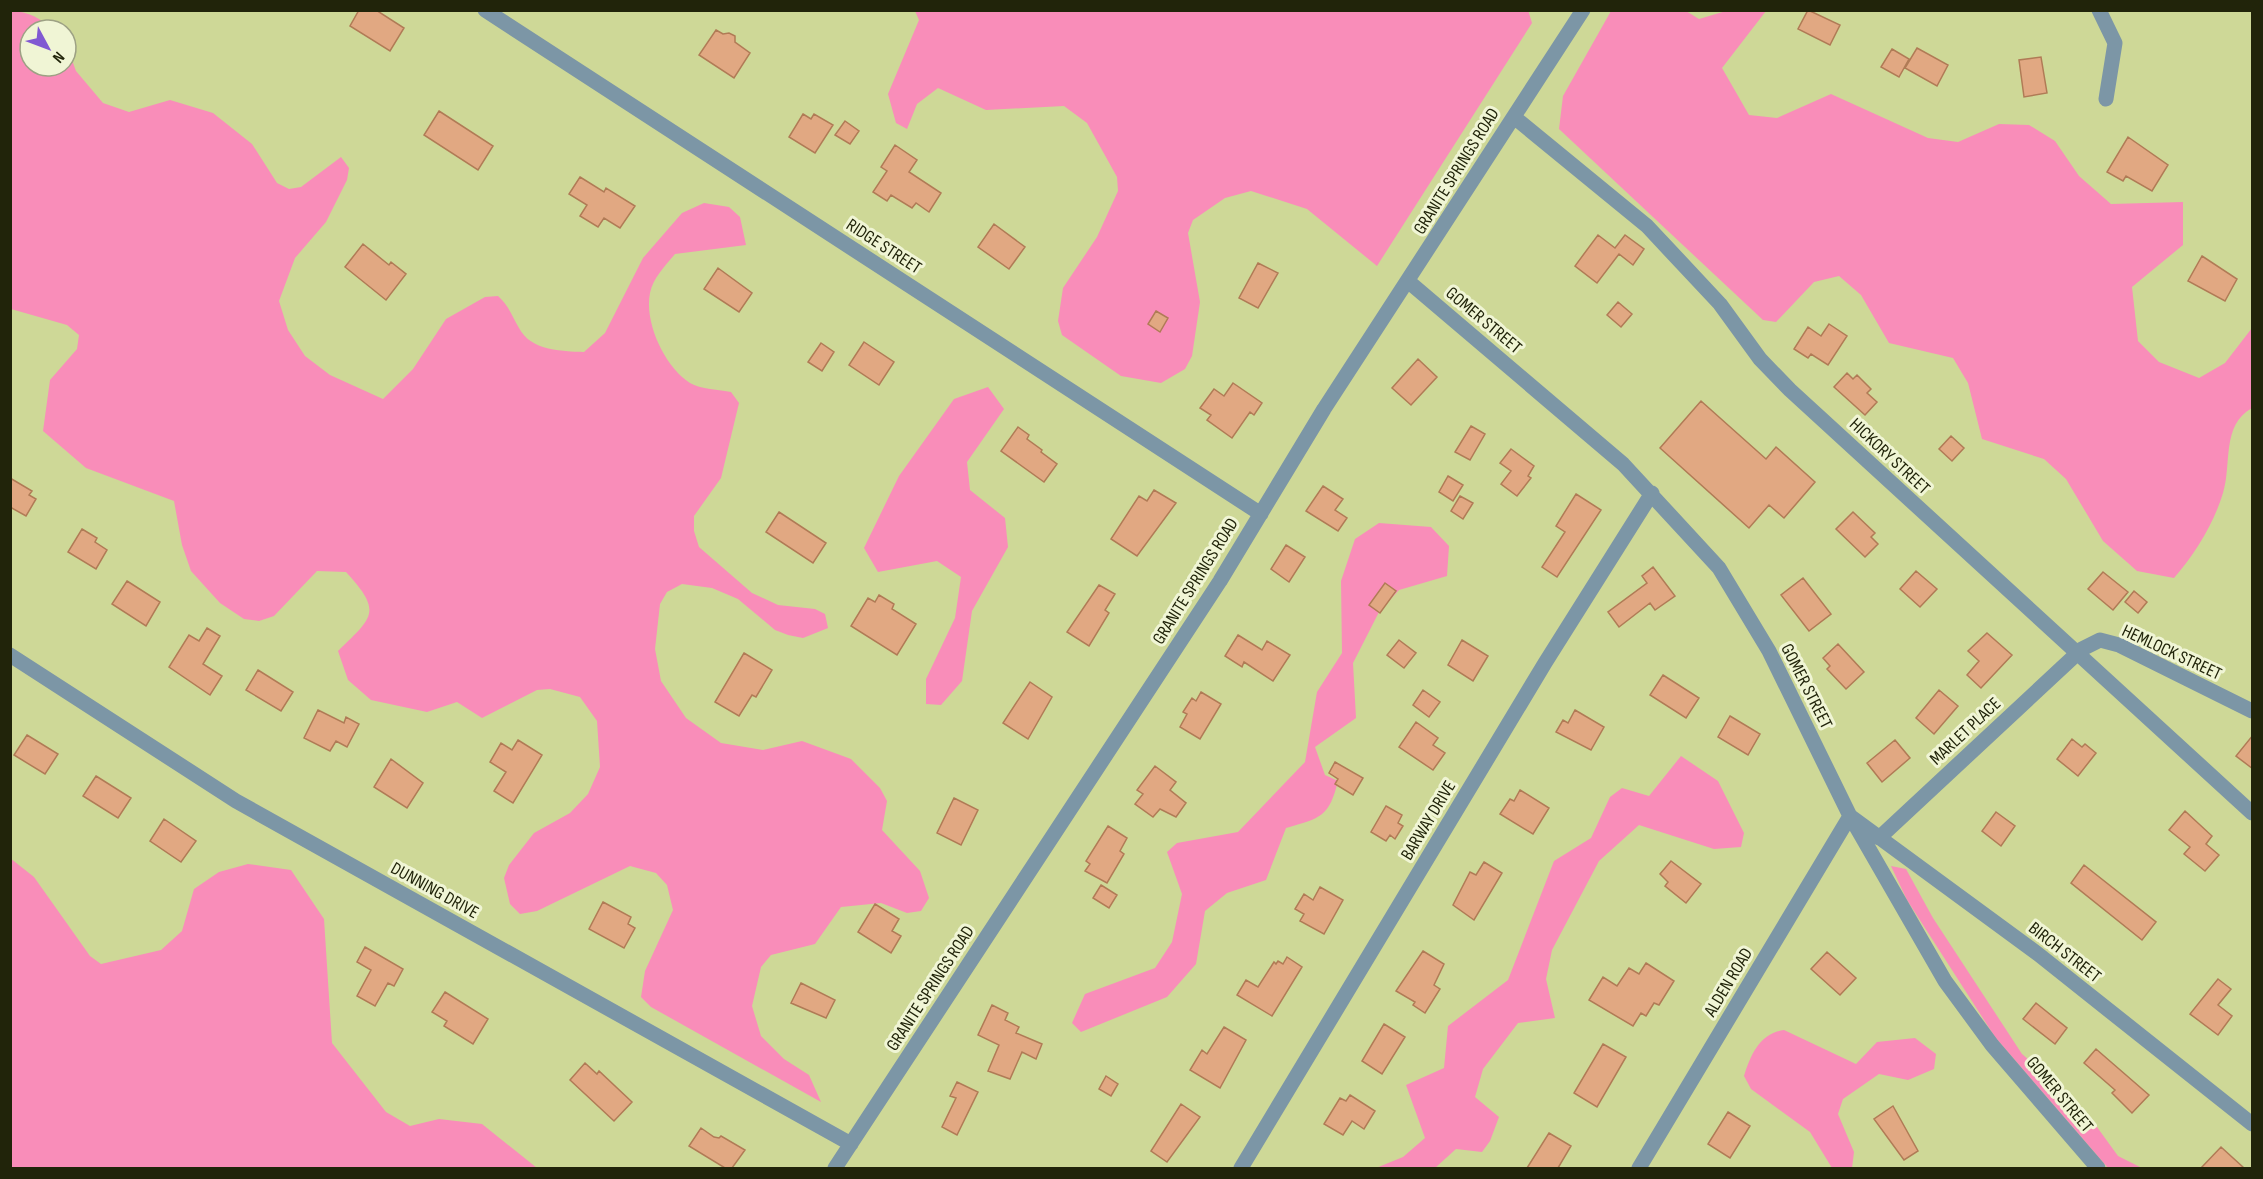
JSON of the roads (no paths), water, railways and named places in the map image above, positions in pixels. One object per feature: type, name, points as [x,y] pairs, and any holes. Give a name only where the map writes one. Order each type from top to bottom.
[{"type":"street","name":"RIDGE STREET","points":[[485,10],[1261,513]]},
{"type":"street","name":"GRANITE SPRINGS ROAD","points":[[835,1168],[1220,581],[1324,409],[1409,282],[1582,10]]},
{"type":"street","points":[[2099,10],[2115,43],[2106,99]]},
{"type":"street","name":"HICKORY STREET","points":[[1514,117],[1647,226],[1720,304],[1760,359],[1790,390],[2253,813]]},
{"type":"street","name":"GOMER STREET","points":[[1409,282],[1623,464],[1719,568],[1768,651],[1850,816],[1945,981],[1992,1045],[2098,1168]]},
{"type":"street","name":"BARWAY DRIVE","points":[[1241,1168],[1545,663],[1652,494]]},
{"type":"street","name":"HEMLOCK STREET","points":[[2077,654],[2100,640],[2119,645],[2253,711]]},
{"type":"street","name":"MARLET PLACE","points":[[1879,838],[2077,654]]},
{"type":"street","name":"DUNNING DRIVE","points":[[10,655],[236,801],[851,1144]]},
{"type":"street","name":"BIRCH STREET","points":[[1850,816],[2038,954],[2253,1124]]},
{"type":"street","name":"ALDEN ROAD","points":[[1639,1168],[1850,816]]}]
